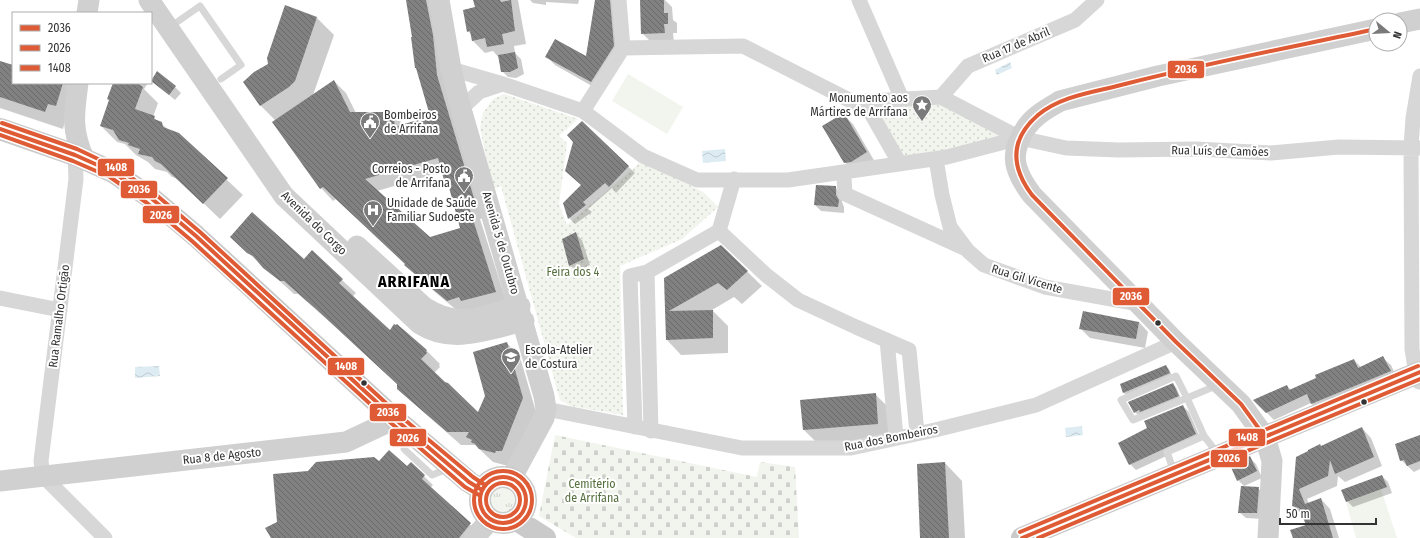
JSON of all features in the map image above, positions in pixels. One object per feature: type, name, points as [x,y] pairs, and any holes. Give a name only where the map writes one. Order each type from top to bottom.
[{"type":"main road","points":[[0,129],[80,157],[114,172],[151,198],[196,236],[402,424],[468,482],[482,490]]},
{"type":"main road","points":[[1022,538],[1265,437],[1419,376]]},
{"type":"main road","points":[[505,477],[511,479],[517,482],[525,494],[524,508],[515,519],[503,523],[491,519],[482,510],[480,503],[482,490],[491,480],[505,477]]},
{"type":"main road","points":[[515,519],[545,538]]},
{"type":"street","points":[[87,12],[89,0]]},
{"type":"street","name":"Avenida do Corgo","points":[[149,0],[174,24],[221,80],[302,196],[424,307],[444,318],[464,321],[522,314]]},
{"type":"street","name":"Avenida do Corgo","points":[[167,0],[174,24],[284,196],[420,324],[428,330],[452,336],[464,335],[522,314]]},
{"type":"street","name":"Avenida 5 de Outubro","points":[[439,0],[451,69],[522,314],[544,396],[546,409]]},
{"type":"street","points":[[582,111],[623,48],[619,0]]},
{"type":"street","points":[[859,0],[902,99]]},
{"type":"street","name":"Rua 17 de Abril","points":[[941,97],[968,66],[1075,20],[1097,0]]},
{"type":"street","points":[[1408,22],[1420,19]]},
{"type":"street","points":[[1268,538],[1272,461],[1265,437],[1241,404],[1176,342],[1032,195],[1016,167],[1015,151],[1020,138],[1035,117],[1060,101],[1166,74],[1368,30]]},
{"type":"street","points":[[623,48],[744,46],[853,102],[941,97],[1020,138]]},
{"type":"street","points":[[451,69],[503,84],[582,111],[643,156],[697,180],[788,180],[936,159],[1020,138]]},
{"type":"street","points":[[1419,376],[1412,349],[1415,147],[1413,118],[1420,76]]},
{"type":"street","points":[[78,84],[74,118],[80,157]]},
{"type":"street","points":[[462,109],[479,92],[503,84]]},
{"type":"street","points":[[864,101],[900,164]]},
{"type":"street","points":[[50,146],[66,134],[74,118]]},
{"type":"street","name":"Rua Luís de Camões","points":[[1020,138],[1066,148],[1119,150],[1196,149],[1271,153],[1339,147],[1415,147]]},
{"type":"street","name":"Rua Ramalho Ortigão","points":[[43,476],[41,461],[80,157]]},
{"type":"street","points":[[936,159],[942,195],[950,227],[968,251]]},
{"type":"street","points":[[844,178],[845,194],[968,251]]},
{"type":"street","points":[[635,427],[630,276],[647,272],[719,231],[734,179]]},
{"type":"street","points":[[719,231],[766,275],[798,300],[909,350],[917,433]]},
{"type":"street","name":"Rua Gil Vicente","points":[[968,251],[984,266],[1045,287],[1139,304]]},
{"type":"street","points":[[647,272],[651,431]]},
{"type":"street","points":[[0,298],[60,310]]},
{"type":"street","points":[[632,332],[649,331]]},
{"type":"street","points":[[887,340],[896,437]]},
{"type":"street","name":"Rua dos Bombeiros","points":[[546,409],[742,448],[851,448],[896,437],[935,430],[1036,405],[1176,342]]},
{"type":"street","points":[[511,479],[544,418],[546,409]]},
{"type":"street","name":"Rua 8 de Agosto","points":[[0,481],[346,442],[402,424]]},
{"type":"street","points":[[43,476],[105,538]]},
{"type":"street","points":[[474,538],[491,519]]},
{"type":"lane","points":[[1219,456],[1204,436],[1187,398],[1176,376],[1121,400],[1133,420],[1187,398],[1220,384]]},
{"type":"lane","points":[[1175,475],[1167,452],[1204,436]]},
{"type":"green space","points":[[628,74],[683,107],[667,134],[612,101]]},
{"type":"green space","name":"Feira dos 4","points":[[504,94],[578,119],[559,136],[567,143],[559,204],[567,225],[642,161],[703,192],[718,207],[682,239],[620,266],[623,415],[571,406],[560,400],[501,186],[493,189],[480,128],[483,113],[493,99]]},
{"type":"green space","points":[[942,100],[1008,135],[952,153],[900,160],[869,104]]},
{"type":"green space","name":"Cemitério de Arrifana","points":[[555,435],[757,477],[760,462],[795,467],[799,538],[576,538],[539,516]]},
{"type":"green space","points":[[500,486],[511,490],[515,501],[511,512],[500,516],[489,512],[485,501],[489,490]]},
{"type":"green space","points":[[1381,489],[1397,538],[1356,538],[1346,502]]},
{"type":"water","points":[[1010,62],[1012,68],[997,75],[995,70]]},
{"type":"water","points":[[725,149],[726,161],[703,163],[702,151]]},
{"type":"water","points":[[159,366],[160,376],[135,378],[135,367]]},
{"type":"water","points":[[1082,426],[1083,435],[1066,437],[1065,428]]},
{"type":"building","points":[[406,0],[426,0],[433,35],[437,75],[476,205],[469,207],[496,292],[461,301],[459,297],[447,301],[404,265],[405,264],[323,187],[320,189],[272,122],[334,80],[350,112],[393,112],[395,127],[430,116],[415,68]],"holes":[[[438,158],[444,180],[447,180],[460,228],[430,237],[365,179]]]},
{"type":"building","points":[[473,0],[500,0],[501,2],[511,0],[515,31],[502,34],[504,44],[487,47],[485,38],[472,41],[470,31],[467,32],[463,10],[475,7]]},
{"type":"building","points":[[595,0],[610,0],[614,46],[591,82],[545,57],[555,39],[586,56]]},
{"type":"building","points":[[640,0],[664,0],[664,13],[668,13],[668,24],[664,24],[665,33],[641,34]]},
{"type":"building","points":[[285,5],[317,17],[295,81],[289,87],[260,106],[243,82],[254,72],[268,64],[267,58]]},
{"type":"building","points":[[515,52],[518,68],[510,72],[501,72],[498,55]]},
{"type":"building","points":[[0,61],[12,65],[12,84],[63,84],[56,106],[48,104],[45,112],[0,97]]},
{"type":"building","points":[[157,71],[176,86],[169,95],[152,82]]},
{"type":"building","points":[[113,84],[138,84],[143,87],[135,109],[155,116],[154,119],[162,122],[163,127],[179,133],[228,178],[203,204],[152,157],[138,154],[140,149],[119,140],[113,130],[100,126],[109,100],[107,99]]},
{"type":"building","points":[[844,113],[867,152],[851,162],[844,163],[822,126]]},
{"type":"building","points":[[582,121],[629,166],[609,187],[605,183],[583,202],[586,205],[568,219],[563,203],[581,185],[565,171],[573,142],[567,135]]},
{"type":"building","points":[[816,185],[836,186],[836,195],[839,200],[838,207],[814,205]]},
{"type":"building","points":[[252,212],[304,259],[312,250],[343,279],[339,283],[390,330],[394,324],[397,324],[427,350],[427,353],[421,359],[478,412],[485,396],[473,352],[507,342],[523,398],[502,451],[496,451],[495,453],[479,449],[471,442],[472,440],[466,437],[469,432],[447,432],[397,389],[397,384],[316,309],[284,281],[280,281],[263,268],[253,256],[247,253],[230,237]]},
{"type":"building","points":[[576,232],[584,259],[569,266],[562,239]]},
{"type":"building","points":[[721,245],[748,271],[727,290],[718,283],[669,311],[713,310],[713,338],[666,340],[664,278]]},
{"type":"building","points":[[1083,311],[1139,322],[1136,339],[1079,329]]},
{"type":"building","points":[[1383,356],[1391,371],[1311,404],[1307,394],[1266,413],[1253,400],[1287,385],[1289,390],[1316,378],[1315,375],[1354,359],[1358,368]]},
{"type":"building","points":[[1166,365],[1170,373],[1123,393],[1120,384]]},
{"type":"building","points":[[1173,383],[1179,396],[1134,413],[1128,402]]},
{"type":"building","points":[[876,393],[878,424],[803,430],[800,400]]},
{"type":"building","points":[[1183,405],[1196,434],[1129,465],[1118,443],[1147,428],[1144,421]]},
{"type":"building","points":[[1362,427],[1374,457],[1335,474],[1330,460],[1328,476],[1299,489],[1305,504],[1321,498],[1333,538],[1293,538],[1290,530],[1306,525],[1299,508],[1292,506],[1296,457],[1320,444],[1321,446]]},
{"type":"building","points":[[1420,435],[1420,461],[1407,466],[1404,460],[1400,461],[1395,444]]},
{"type":"building","points":[[389,450],[407,466],[411,462],[425,475],[422,479],[471,523],[459,538],[271,538],[265,528],[277,522],[273,474],[308,471],[316,462],[374,457],[379,461]]},
{"type":"building","points":[[1250,456],[1257,471],[1237,481],[1230,465]]},
{"type":"building","points":[[945,462],[949,538],[920,538],[917,464]]},
{"type":"building","points":[[1382,475],[1387,487],[1346,502],[1341,490]]},
{"type":"building","points":[[1241,486],[1259,487],[1257,513],[1238,513]]},
{"type":"transit line","name":"2036","points":[[1265,437],[1241,404],[1176,342],[1032,195],[1025,185],[1017,164],[1016,154],[1018,144],[1022,134],[1038,115],[1047,108],[1080,95],[1187,69],[1368,31]]},
{"type":"transit line","name":"1408","points":[[2,123],[77,149],[115,167],[154,193],[200,232],[399,415],[473,477],[485,485]]},
{"type":"transit line","name":"2036","points":[[0,129],[75,155],[113,172],[151,198],[196,236],[395,419],[469,482],[482,490]]},
{"type":"transit line","name":"2026","points":[[0,135],[73,161],[110,177],[147,203],[192,241],[391,423],[465,487],[479,495]]},
{"type":"transit line","name":"1408","points":[[1020,532],[1418,366]]},
{"type":"transit line","name":"2036","points":[[1022,538],[1420,372]]},
{"type":"transit line","name":"2026","points":[[1038,538],[1420,379]]},
{"type":"transit line","name":"2026","points":[[503,471],[519,476],[527,484],[532,500],[527,516],[519,524],[503,529],[487,524],[479,516],[474,500],[479,484],[487,476],[503,471]]},
{"type":"transit line","name":"2036","points":[[503,477],[516,481],[522,487],[526,500],[522,513],[516,519],[503,523],[490,519],[484,513],[480,500],[484,487],[490,481],[503,477]]},
{"type":"transit line","name":"1408","points":[[503,483],[515,488],[520,500],[515,512],[503,517],[491,512],[486,500],[491,488],[503,483]]},
{"type":"place","name":"Monumento aos Mártires de Arrifana","points":[[922,122]]},
{"type":"place","name":"Bombeiros de Arrifana","points":[[370,139]]},
{"type":"place","name":"Correios - Posto de Arrifana","points":[[464,193]]},
{"type":"place","name":"Unidade de Saúde Familiar Sudoeste","points":[[373,227]]},
{"type":"place","name":"Escola-Atelier de Costura","points":[[511,374]]},
{"type":"district","name":"ARRIFANA","points":[[414,281]]}]
